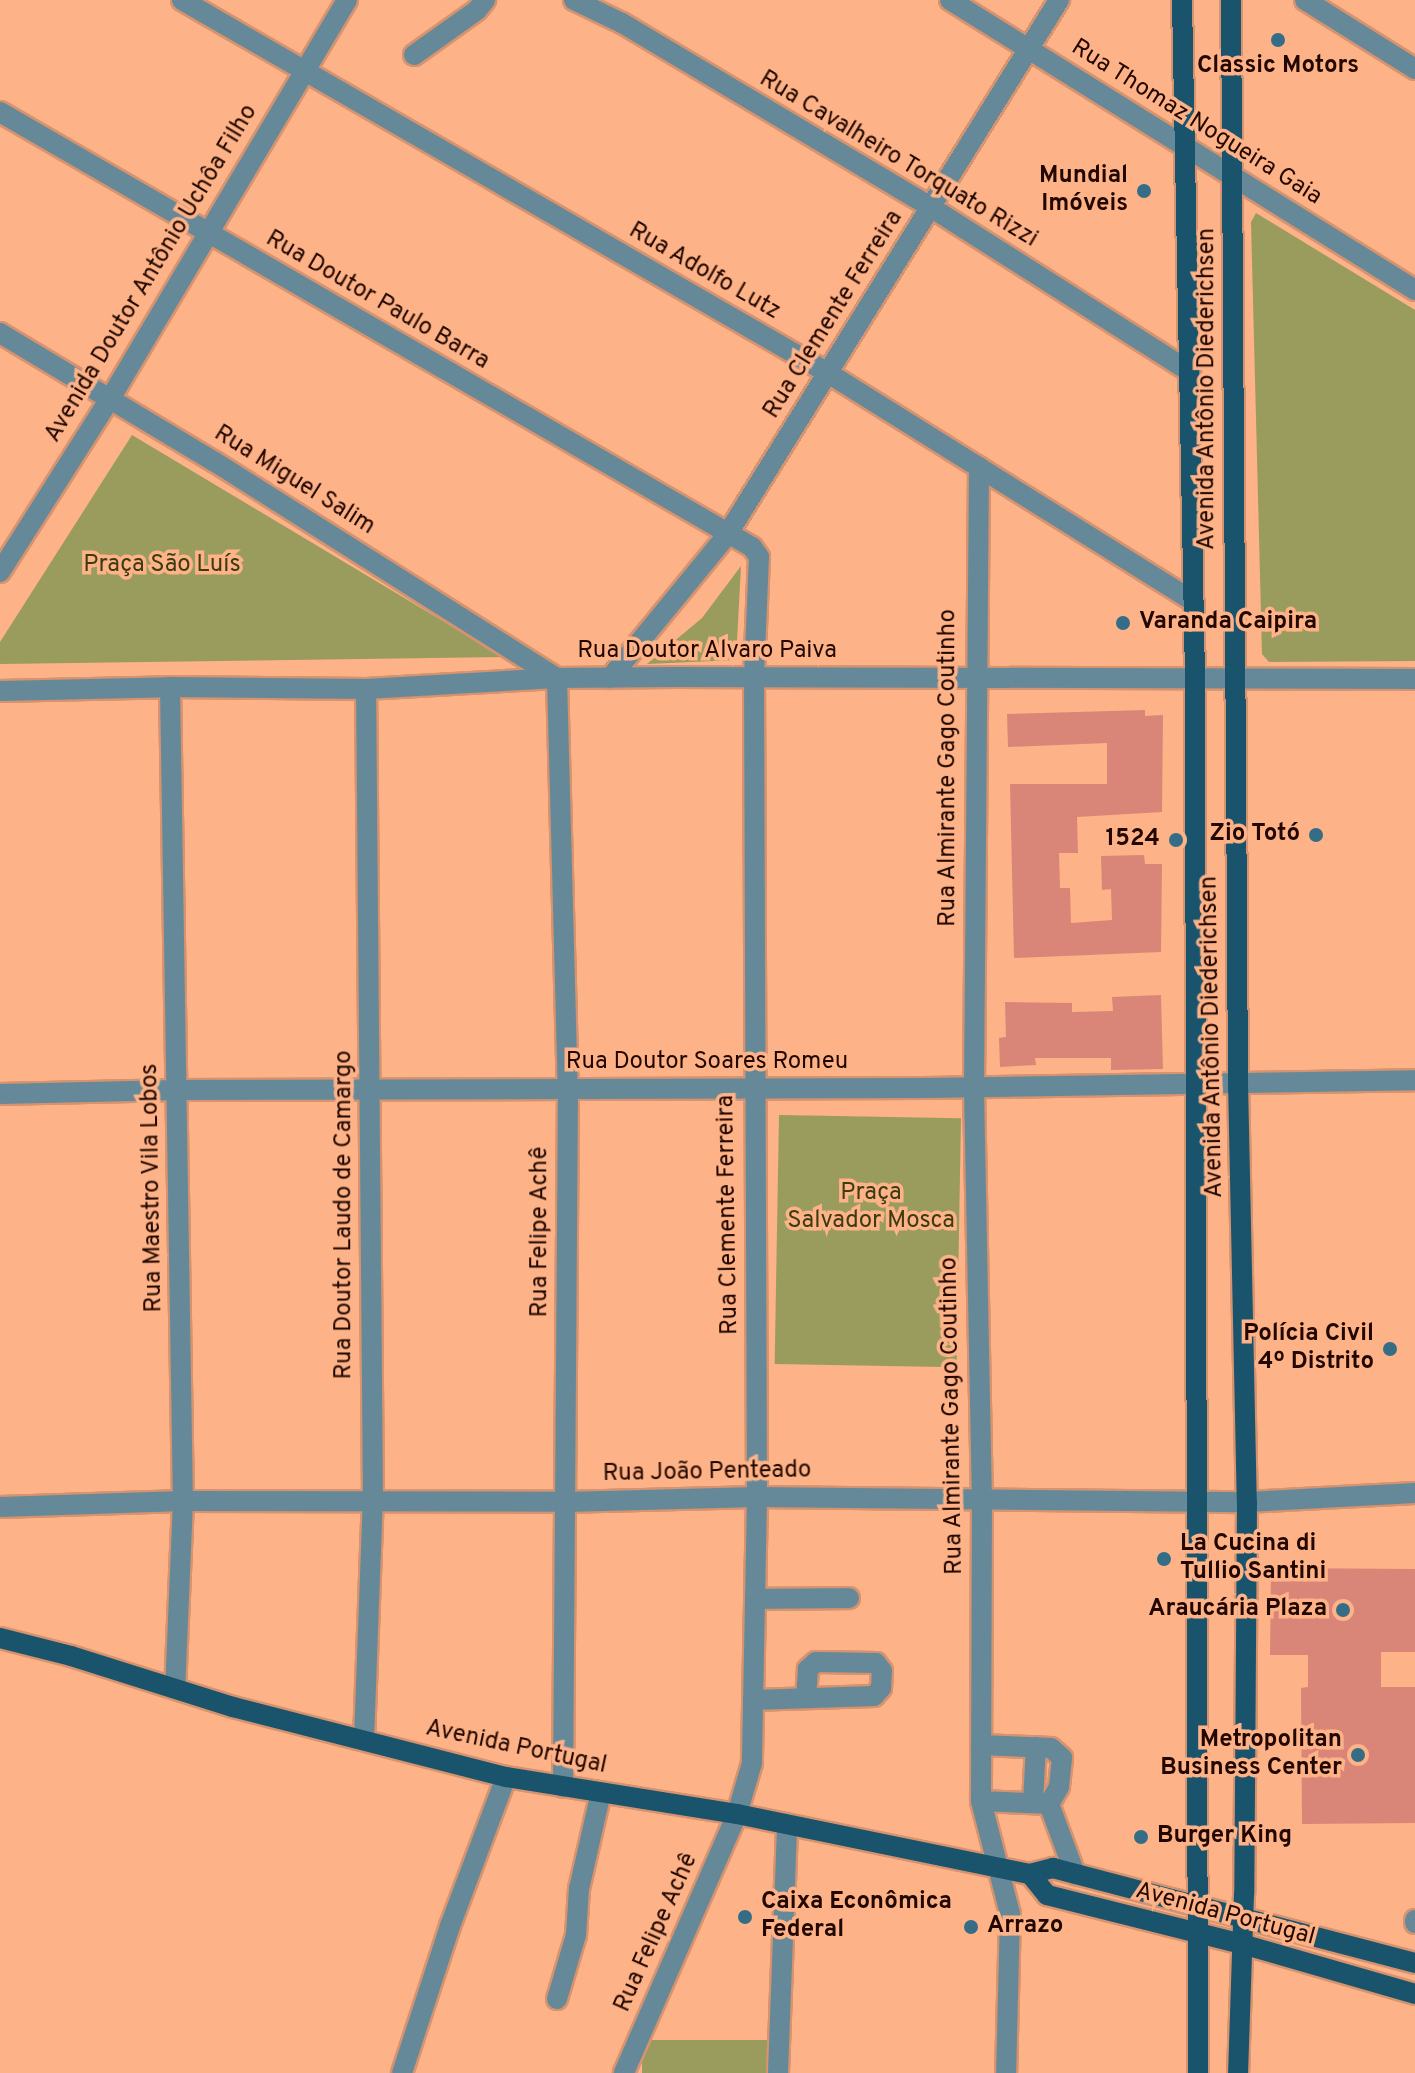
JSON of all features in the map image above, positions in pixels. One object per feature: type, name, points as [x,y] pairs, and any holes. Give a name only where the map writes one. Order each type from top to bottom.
[{"type":"main road","name":"Avenida Antônio Diederichsen","points":[[1182,0],[1195,680],[1198,2073]]},
{"type":"main road","name":"Avenida Antônio Diederichsen","points":[[1231,0],[1238,1082],[1247,1502],[1244,1918],[1238,2073]]},
{"type":"main road","name":"Avenida Portugal","points":[[0,1638],[233,1707],[506,1777],[737,1814],[1030,1874],[1053,1868],[1415,1963]]},
{"type":"main road","name":"Avenida Portugal","points":[[1030,1874],[1047,1895],[1242,1944],[1415,1994]]},
{"type":"street","name":"Rua Adolfo Lutz","points":[[182,0],[828,373],[1193,601]]},
{"type":"street","name":"Avenida Doutor Antônio Uchôa Filho","points":[[1,570],[110,399],[347,0]]},
{"type":"street","points":[[414,55],[477,10],[485,0]]},
{"type":"street","name":"Rua Cavalheiro Torquato Rizzi","points":[[574,0],[622,23],[932,208],[1190,372]]},
{"type":"street","name":"Rua Thomaz Nogueira Gaia","points":[[950,0],[1184,149],[1415,290]]},
{"type":"street","name":"Rua Clemente Ferreira","points":[[610,678],[727,535],[1059,0]]},
{"type":"street","points":[[1305,0],[1415,69]]},
{"type":"street","name":"Rua Doutor Paulo Barra","points":[[0,112],[727,535]]},
{"type":"street","name":"Rua Miguel Salim","points":[[0,333],[557,678]]},
{"type":"street","name":"Rua Almirante Gago Coutinho","points":[[979,467],[974,1088],[982,1499],[981,1801],[1010,1914],[1006,2073]]},
{"type":"street","name":"Rua Clemente Ferreira","points":[[727,535],[752,547],[759,557],[754,677],[753,1088],[757,1497],[752,1763],[737,1814]]},
{"type":"street","name":"Rua Doutor Alvaro Paiva","points":[[0,691],[170,687],[366,689],[557,678],[975,676],[1195,680],[1415,679]]},
{"type":"street","name":"Rua Felipe Achê","points":[[557,678],[568,1089],[563,1787]]},
{"type":"street","name":"Rua Maestro Vila Lobos","points":[[170,687],[183,1501],[175,1688]]},
{"type":"street","name":"Rua Doutor Laudo de Camargo","points":[[364,1740],[373,1500],[366,689]]},
{"type":"street","name":"Rua Doutor Soares Romeu","points":[[0,1094],[177,1090],[974,1088],[1415,1080]]},
{"type":"street","name":"Rua João Penteado","points":[[0,1507],[183,1501],[565,1502],[757,1497],[1247,1502],[1415,1493]]},
{"type":"street","points":[[755,1599],[849,1598]]},
{"type":"street","points":[[753,1700],[806,1698]]},
{"type":"street","points":[[981,1745],[1051,1748],[1062,1758],[1059,1787],[1041,1803],[981,1801]]},
{"type":"street","points":[[402,2073],[450,1926],[506,1777]]},
{"type":"street","points":[[557,1999],[576,1935],[579,1889],[601,1792]]},
{"type":"street","points":[[1041,1803],[1075,1874]]},
{"type":"street","name":"Rua Felipe Achê","points":[[624,2073],[737,1814]]},
{"type":"street","points":[[778,2073],[787,1825]]},
{"type":"green space","points":[[1256,213],[1415,310],[1415,661],[1269,662],[1262,654],[1251,222]]},
{"type":"green space","name":"Praça São Luís","points":[[132,435],[503,657],[0,664],[0,642]]},
{"type":"green space","points":[[741,566],[736,660],[647,664],[702,618]]},
{"type":"green space","name":"Praça Salvador Mosca","points":[[779,1115],[961,1118],[957,1367],[775,1364]]},
{"type":"green space","points":[[642,2040],[767,2040],[767,2073],[642,2073]]},
{"type":"building","points":[[1145,710],[1145,716],[1163,715],[1162,812],[1077,817],[1078,853],[1059,853],[1060,888],[1070,888],[1071,923],[1112,920],[1111,889],[1102,890],[1101,856],[1144,855],[1145,864],[1162,864],[1161,952],[1014,958],[1010,784],[1107,784],[1107,743],[1008,747],[1007,714]]},
{"type":"building","points":[[1161,995],[1163,1069],[1111,1070],[1111,1058],[1035,1058],[1036,1065],[1000,1067],[999,1038],[1006,1037],[1005,1002],[1072,1003],[1072,1012],[1113,1011],[1112,997]]},
{"type":"building","points":[[1271,1568],[1415,1569],[1415,1652],[1381,1652],[1381,1687],[1415,1687],[1415,1823],[1302,1824],[1301,1688],[1308,1687],[1308,1655],[1270,1655]]},
{"type":"place","name":"Classic Motors","points":[[1278,40]]},
{"type":"place","name":"Mundial Imóveis","points":[[1144,191]]},
{"type":"place","name":"Varanda Caipira","points":[[1123,623]]},
{"type":"place","name":"Zio Totó","points":[[1316,835]]},
{"type":"place","name":"1524","points":[[1176,840]]},
{"type":"place","name":"Polícia Civil 4º Distrito","points":[[1390,1349]]},
{"type":"place","name":"La Cucina di Tullio Santini","points":[[1164,1559]]},
{"type":"place","name":"Araucária Plaza","points":[[1343,1610]]},
{"type":"place","name":"Metropolitan Business Center","points":[[1358,1755]]},
{"type":"place","name":"Burger King","points":[[1141,1837]]},
{"type":"place","name":"Caixa Econômica Federal","points":[[745,1917]]},
{"type":"place","name":"Arrazo","points":[[971,1927]]}]
